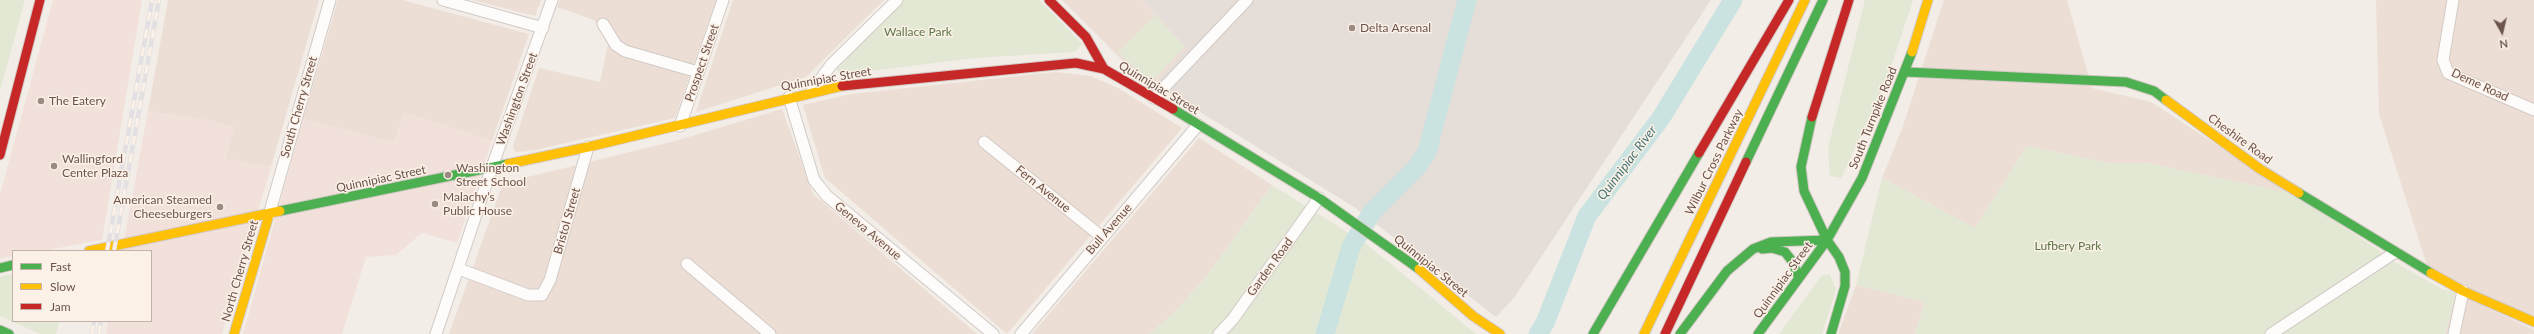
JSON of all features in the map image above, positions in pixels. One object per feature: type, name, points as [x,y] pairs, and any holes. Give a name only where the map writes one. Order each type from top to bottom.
[{"type":"main road","points":[[0,155],[40,0]]},
{"type":"main road","points":[[1049,0],[1086,37],[1104,69]]},
{"type":"main road","points":[[1594,334],[1789,0]]},
{"type":"main road","name":"Wilbur Cross Parkway","points":[[1644,334],[1805,0]]},
{"type":"main road","points":[[1665,334],[1823,0]]},
{"type":"main road","points":[[1831,334],[1845,286],[1845,272],[1839,257],[1827,240],[1804,191],[1801,167],[1807,134],[1849,0]]},
{"type":"main road","name":"South Turnpike Road","points":[[1827,240],[1862,178],[1906,72],[1928,0]]},
{"type":"main road","name":"Quinnipiac Street","points":[[94,250],[588,147],[680,126],[812,91],[882,81],[1073,62],[1104,69],[1319,198],[1410,261],[1473,316],[1500,334]]},
{"type":"main road","name":"Cheshire Road","points":[[1906,72],[2092,79],[2126,82],[2154,91],[2260,168],[2394,253],[2463,291],[2534,322]]},
{"type":"main road","name":"North Cherry Street","points":[[234,334],[269,214]]},
{"type":"main road","points":[[1680,334],[1728,271],[1753,250],[1771,242],[1827,240]]},
{"type":"main road","name":"Quinnipiac Street","points":[[1758,334],[1827,240]]},
{"type":"main road","points":[[1753,250],[1772,248],[1785,252],[1792,261],[1799,278]]},
{"type":"main road","points":[[0,268],[12,265]]},
{"type":"main road","points":[[0,330],[9,334]]},
{"type":"street","name":"South Cherry Street","points":[[269,214],[330,0]]},
{"type":"street","points":[[443,0],[543,28]]},
{"type":"street","name":"Washington Street","points":[[436,334],[492,168],[552,0]]},
{"type":"street","name":"Prospect Street","points":[[680,126],[723,0]]},
{"type":"street","points":[[812,91],[831,65],[897,0]]},
{"type":"street","points":[[1154,98],[1247,0]]},
{"type":"street","name":"Deme Road","points":[[2454,0],[2443,60],[2448,73],[2534,110]]},
{"type":"street","points":[[603,24],[616,45],[625,51],[698,72]]},
{"type":"street","name":"Geneva Avenue","points":[[789,96],[814,180],[827,196],[993,334]]},
{"type":"street","name":"Bull Avenue","points":[[1021,334],[1198,125]]},
{"type":"street","name":"Fern Avenue","points":[[984,142],[1102,237]]},
{"type":"street","name":"Bristol Street","points":[[459,269],[528,295],[542,295],[550,280],[588,147]]},
{"type":"street","name":"Garden Road","points":[[1219,334],[1233,319],[1319,198]]},
{"type":"street","points":[[2271,334],[2394,253]]},
{"type":"street","points":[[687,264],[770,334]]},
{"type":"street","points":[[2454,334],[2463,291]]},
{"type":"shaded area","points":[[53,0],[142,0],[102,240],[47,250],[12,250],[12,256],[0,259],[0,194]]},
{"type":"shaded area","points":[[168,0],[319,0],[271,167],[225,159],[234,128],[212,121],[148,111]]},
{"type":"shaded area","points":[[338,0],[402,0],[529,34],[492,141],[404,113],[394,143],[303,119]]},
{"type":"shaded area","points":[[472,0],[541,0],[535,16]]},
{"type":"shaded area","points":[[560,0],[716,0],[675,118],[535,150],[515,151],[513,146],[539,68],[600,82],[608,45],[594,20],[557,7]]},
{"type":"shaded area","points":[[733,0],[884,0],[806,77],[696,112]]},
{"type":"shaded area","points":[[1062,0],[1142,0],[1187,48],[1155,84],[1136,74]]},
{"type":"shaded area","points":[[1142,0],[1711,0],[1514,298],[1496,317],[1354,207],[1155,84],[1187,48]]},
{"type":"shaded area","points":[[1944,0],[2067,0],[2092,88],[2151,102],[2291,193],[2147,163],[2108,163],[2027,146],[1975,228],[1882,178],[1902,129]]},
{"type":"shaded area","points":[[2376,0],[2534,0],[2534,319],[2429,272],[2379,114]]},
{"type":"shaded area","points":[[1055,72],[1091,76],[1118,88],[1182,128],[1007,334],[825,178],[803,105],[851,94]]},
{"type":"shaded area","points":[[782,109],[813,194],[977,334],[449,334],[503,183],[675,141]]},
{"type":"shaded area","points":[[148,111],[212,121],[234,128],[225,158],[271,167],[222,334],[106,334],[108,322],[152,322],[152,250],[122,250]]},
{"type":"shaded area","points":[[404,112],[492,141],[457,243],[422,233],[396,255],[366,257],[342,334],[243,334],[303,119],[394,143]]},
{"type":"shaded area","points":[[1199,138],[1272,185],[1209,273],[1176,311],[1150,334],[1032,334]]},
{"type":"shaded area","points":[[1856,285],[1925,302],[1915,334],[1838,334]]},
{"type":"shaded area","points":[[2456,293],[2534,330],[2534,334],[2445,334]]},
{"type":"green space","points":[[0,0],[25,0],[0,91]]},
{"type":"green space","name":"Wallace Park","points":[[904,0],[1039,0],[1082,44],[1075,52],[975,58],[839,75],[837,69]]},
{"type":"green space","points":[[1865,0],[1913,0],[1886,82],[1841,178],[1830,176],[1828,148]]},
{"type":"green space","points":[[1155,15],[1185,46],[1156,78],[1149,81],[1118,52]]},
{"type":"green space","name":"Lufbery Park","points":[[2027,146],[2108,163],[2147,163],[2291,193],[2377,249],[2389,259],[2440,288],[2456,293],[2445,334],[1915,334],[1925,302],[1856,285],[1882,178],[1975,228]]},
{"type":"green space","points":[[1272,185],[1365,243],[1476,334],[1150,334],[1176,311],[1209,273]]},
{"type":"green space","points":[[12,274],[12,321],[0,316],[0,277]]},
{"type":"green space","points":[[1830,274],[1836,290],[1822,334],[1779,334],[1821,276]]},
{"type":"green space","points":[[13,322],[59,322],[56,334],[40,334]]},
{"type":"waterway","name":"Quinnipiac River","points":[[1325,334],[1351,247],[1372,212],[1416,168],[1427,152],[1467,0]]},
{"type":"waterway","name":"Quinnipiac River","points":[[1538,334],[1545,323],[1587,216],[1661,118],[1733,0]]},
{"type":"railway","points":[[107,250],[152,0]]},
{"type":"railway","points":[[114,250],[159,0]]},
{"type":"railway","points":[[92,334],[94,322]]},
{"type":"railway","points":[[99,334],[101,322]]},
{"type":"traffic: fast","points":[[1746,162],[1823,0]]},
{"type":"traffic: fast","points":[[1758,334],[1827,240],[1862,178],[1912,52]]},
{"type":"traffic: fast","points":[[1906,72],[2126,82],[2154,91],[2166,100]]},
{"type":"traffic: fast","points":[[1173,109],[1319,198],[1419,269]]},
{"type":"traffic: fast","points":[[1680,334],[1727,271],[1753,249],[1771,242],[1827,240],[1804,191],[1801,167],[1812,117]]},
{"type":"traffic: fast","points":[[1593,334],[1699,153]]},
{"type":"traffic: fast","points":[[280,211],[508,164]]},
{"type":"traffic: fast","points":[[2299,193],[2431,273]]},
{"type":"traffic: fast","points":[[1827,240],[1839,257],[1845,272],[1845,286],[1831,334]]},
{"type":"traffic: fast","points":[[1762,249],[1772,248],[1785,252],[1792,261],[1799,278]]},
{"type":"traffic: fast","points":[[0,268],[12,265]]},
{"type":"traffic: fast","points":[[0,330],[9,334]]},
{"type":"traffic: slow","points":[[1644,334],[1805,0]]},
{"type":"traffic: slow","points":[[1912,52],[1928,0]]},
{"type":"traffic: slow","points":[[508,164],[588,147],[842,86]]},
{"type":"traffic: slow","points":[[2166,100],[2260,169],[2299,193]]},
{"type":"traffic: slow","points":[[94,250],[280,211]]},
{"type":"traffic: slow","points":[[234,334],[269,215]]},
{"type":"traffic: slow","points":[[1419,269],[1473,316],[1500,334]]},
{"type":"traffic: slow","points":[[2431,273],[2463,291],[2534,322]]},
{"type":"traffic: jam","points":[[0,155],[40,0]]},
{"type":"traffic: jam","points":[[1049,0],[1086,37],[1104,69]]},
{"type":"traffic: jam","points":[[1699,153],[1789,0]]},
{"type":"traffic: jam","points":[[1812,117],[1849,0]]},
{"type":"traffic: jam","points":[[842,86],[1076,63],[1104,69],[1173,109]]},
{"type":"traffic: jam","points":[[1665,334],[1746,162]]},
{"type":"place","name":"Delta Arsenal","points":[[1352,28]]},
{"type":"place","name":"The Eatery","points":[[41,101]]},
{"type":"place","name":"Wallingford Center Plaza","points":[[54,166]]},
{"type":"place","name":"Washington Street School","points":[[448,175]]},
{"type":"place","name":"Malachy’s Public House","points":[[435,204]]},
{"type":"place","name":"American Steamed Cheeseburgers","points":[[220,207]]}]
